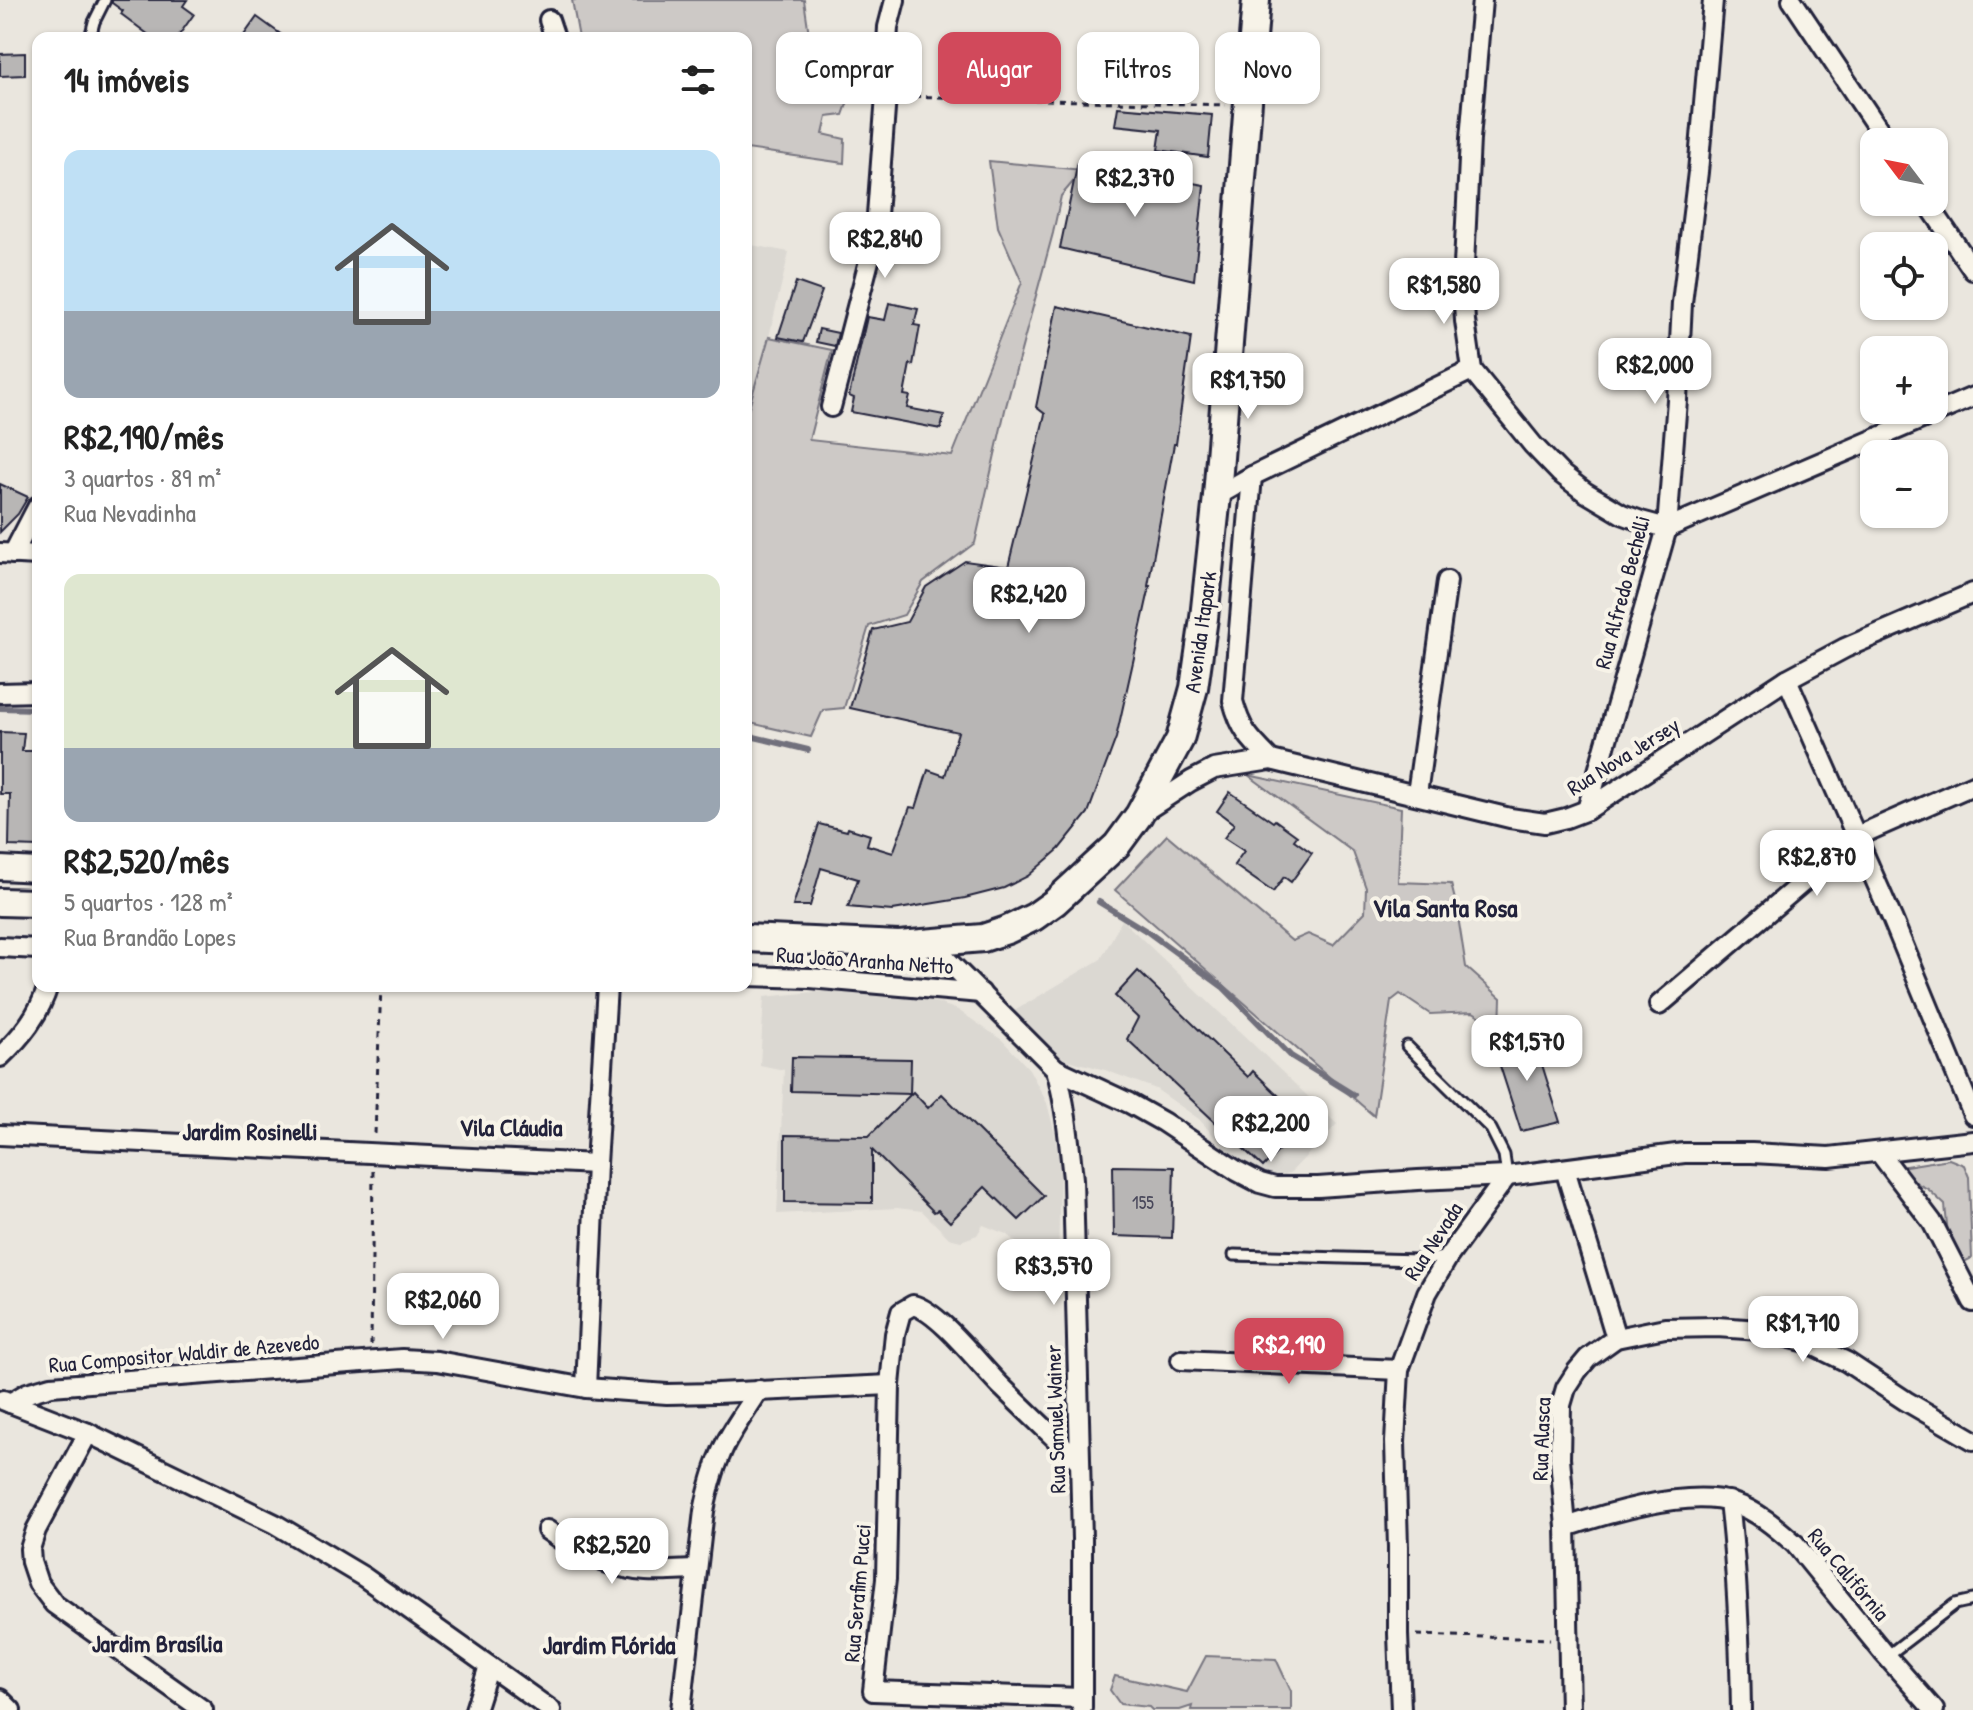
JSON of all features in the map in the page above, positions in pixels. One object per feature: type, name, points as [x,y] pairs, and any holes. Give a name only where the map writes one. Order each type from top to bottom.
[{"type":"main road","name":"Avenida Itapark","points":[[752,938],[899,945],[983,938],[1007,930],[1055,902],[1117,845],[1139,815],[1180,739],[1194,688],[1217,496],[1256,0]]},
{"type":"main road","points":[[0,902],[32,903]]},
{"type":"street","points":[[888,32],[895,0]]},
{"type":"street","points":[[1482,0],[1470,139],[1463,286],[1472,370],[1560,473],[1622,514],[1667,528],[1973,397]]},
{"type":"street","name":"Rua Alfredo Bechelli","points":[[1587,810],[1667,528],[1682,303],[1698,172],[1713,0]]},
{"type":"street","points":[[1792,0],[1878,128]]},
{"type":"street","points":[[831,407],[870,257],[877,215],[885,104]]},
{"type":"street","points":[[1936,216],[1973,270]]},
{"type":"street","points":[[1217,496],[1252,476],[1472,370]]},
{"type":"street","points":[[1252,476],[1233,701],[1238,720],[1248,737],[1271,760]]},
{"type":"street","points":[[6,553],[32,515]]},
{"type":"street","points":[[6,553],[32,555]]},
{"type":"street","points":[[1417,794],[1447,581]]},
{"type":"street","name":"Rua Nova Jersey","points":[[1139,815],[1214,769],[1271,760],[1510,818],[1545,823],[1566,818],[1587,810],[1787,679],[1845,648],[1973,593]]},
{"type":"street","points":[[1787,679],[1857,836],[1973,1115]]},
{"type":"street","points":[[0,693],[32,692]]},
{"type":"street","points":[[1238,764],[1248,737]]},
{"type":"street","points":[[1659,1005],[1857,836],[1973,785]]},
{"type":"street","points":[[0,868],[32,870]]},
{"type":"street","points":[[928,941],[1056,1069],[1129,1103],[1237,1171],[1275,1187],[1291,1189],[1507,1176],[1684,1153],[1829,1157],[1973,1141]]},
{"type":"street","points":[[0,947],[32,949]]},
{"type":"street","name":"Rua João Aranha Netto","points":[[752,976],[810,978],[981,993]]},
{"type":"street","points":[[0,1057],[24,1034],[46,992]]},
{"type":"street","points":[[586,1388],[607,992]]},
{"type":"street","name":"Rua Samuel Wainer","points":[[1056,1069],[1067,1121],[1073,1179],[1082,1539],[1082,1704]]},
{"type":"street","points":[[0,1135],[596,1164]]},
{"type":"street","points":[[1879,1152],[1932,1222],[1973,1302]]},
{"type":"street","points":[[1565,1169],[1616,1338]]},
{"type":"street","name":"Rua Nevada","points":[[1401,1710],[1395,1442],[1399,1370],[1427,1293],[1448,1257],[1507,1176]]},
{"type":"street","name":"Rua Serafim Pucci","points":[[1079,1461],[1001,1387],[944,1327],[919,1307],[913,1305],[901,1312],[895,1334],[890,1385],[886,1579],[872,1700],[1082,1704]]},
{"type":"street","name":"Rua Alasca","points":[[1570,1710],[1566,1527],[1560,1458],[1561,1405],[1566,1388],[1577,1371],[1588,1358],[1616,1338],[1665,1328],[1717,1327],[1760,1330],[1806,1342],[1847,1362],[1973,1440]]},
{"type":"street","name":"Rua Compositor Waldir de Azevedo","points":[[5,1401],[51,1386],[402,1359],[437,1361],[586,1388],[667,1394],[890,1385]]},
{"type":"street","points":[[1181,1360],[1399,1370]]},
{"type":"street","points":[[681,1710],[704,1511],[715,1468],[731,1434],[759,1390]]},
{"type":"street","points":[[5,1401],[88,1433],[275,1524],[364,1577],[551,1710]]},
{"type":"street","points":[[88,1433],[36,1530],[30,1549],[38,1583],[54,1604],[203,1710]]},
{"type":"street","name":"Rua Califórnia","points":[[1566,1527],[1663,1502],[1695,1499],[1729,1501],[1759,1516],[1795,1544],[1934,1710]]},
{"type":"street","points":[[1729,1501],[1737,1581],[1741,1710]]},
{"type":"street","points":[[547,1530],[586,1555],[632,1570],[697,1570]]},
{"type":"street","points":[[475,1710],[489,1666]]},
{"type":"street","points":[[0,1699],[11,1710]]},
{"type":"lane","points":[[92,32],[105,0]]},
{"type":"lane","points":[[1407,1046],[1491,1129],[1504,1155],[1507,1176]]},
{"type":"lane","points":[[1234,1255],[1418,1260],[1448,1257]]},
{"type":"lane","points":[[1887,1656],[1955,1604],[1973,1600]]},
{"type":"path","points":[[922,97],[1247,105]]},
{"type":"path","points":[[370,1361],[381,992]]},
{"type":"path","points":[[1398,1634],[1567,1640]]},
{"type":"shaded area","points":[[572,0],[804,0],[809,32],[776,32],[776,104],[847,104],[843,115],[827,117],[823,134],[845,139],[844,163],[752,150],[752,32],[578,32]]},
{"type":"shaded area","points":[[989,161],[1083,170],[1061,196],[1005,410],[975,543],[923,582],[904,615],[869,626],[844,708],[823,710],[811,737],[752,723],[752,396],[769,337],[832,350],[809,440],[952,456],[1022,282],[998,227]]},
{"type":"shaded area","points":[[752,245],[789,252],[752,395]]},
{"type":"shaded area","points":[[1248,775],[1401,808],[1398,882],[1451,884],[1466,967],[1501,998],[1500,1029],[1473,1012],[1430,1014],[1400,994],[1391,1001],[1374,1116],[1115,890],[1167,835],[1292,941],[1308,934],[1333,945],[1365,912],[1366,888],[1353,852]]},
{"type":"shaded area","points":[[1122,920],[1337,1124],[1291,1172],[1276,1179],[1252,1170],[1226,1150],[1199,1119],[1156,1089],[1064,1059],[1011,1013],[1101,959]]},
{"type":"shaded area","points":[[824,991],[921,997],[958,1010],[1002,1040],[1029,1069],[1047,1103],[1055,1134],[1060,1171],[1058,1263],[1036,1259],[1006,1234],[983,1225],[977,1235],[961,1241],[949,1238],[922,1211],[897,1208],[777,1214],[784,1070],[760,1065],[764,997]]},
{"type":"shaded area","points":[[1949,1159],[1964,1165],[1969,1177],[1972,1258],[1964,1262],[1956,1262],[1949,1244],[1945,1205],[1900,1167]]},
{"type":"shaded area","points":[[1206,1656],[1276,1659],[1291,1691],[1291,1710],[1191,1710],[1192,1706],[1180,1710],[1152,1710],[1120,1704],[1110,1690],[1115,1676],[1187,1692]]},
{"type":"building","points":[[112,0],[187,0],[183,6],[194,14],[181,32],[145,32]]},
{"type":"building","points":[[257,17],[278,32],[246,32]]},
{"type":"building","points":[[25,53],[25,75],[0,76],[0,54]]},
{"type":"building","points":[[1118,107],[1212,115],[1208,157],[1158,150],[1161,130],[1115,125]]},
{"type":"building","points":[[1078,162],[1204,185],[1194,280],[1060,248]]},
{"type":"building","points":[[796,282],[822,291],[803,342],[778,337]]},
{"type":"building","points":[[889,303],[918,309],[914,325],[920,326],[904,395],[910,396],[907,408],[944,415],[941,429],[851,412],[854,398],[849,396],[867,317],[885,320]]},
{"type":"building","points":[[1057,306],[1191,337],[1176,444],[1150,586],[1116,738],[1088,813],[1059,849],[1028,876],[1004,888],[892,911],[848,907],[858,879],[821,868],[810,906],[793,906],[819,824],[870,835],[867,845],[893,853],[910,807],[916,808],[928,770],[945,776],[958,732],[850,708],[873,630],[907,622],[926,587],[965,561],[1008,567],[1045,414],[1036,407]]},
{"type":"building","points":[[819,329],[838,333],[835,346],[816,342]]},
{"type":"building","points":[[0,484],[28,497],[18,514],[0,532]]},
{"type":"building","points":[[0,732],[24,733],[22,751],[32,751],[32,847],[9,846],[10,794],[0,794]]},
{"type":"building","points":[[1230,792],[1297,836],[1294,840],[1312,853],[1291,882],[1284,877],[1273,892],[1234,865],[1244,851],[1224,838],[1234,824],[1217,811]]},
{"type":"building","points":[[1138,971],[1248,1077],[1253,1071],[1306,1122],[1263,1167],[1127,1039],[1138,1018],[1115,996]]},
{"type":"building","points":[[1533,1036],[1560,1122],[1521,1131],[1493,1044]]},
{"type":"building","points":[[792,1057],[911,1059],[910,1094],[791,1091]]},
{"type":"building","points":[[913,1092],[928,1108],[942,1094],[1044,1196],[1019,1220],[985,1187],[950,1222],[938,1210],[934,1212],[872,1150],[872,1203],[785,1202],[785,1135],[869,1136]]},
{"type":"building","points":[[1113,1166],[1174,1167],[1172,1238],[1114,1236]]},
{"type":"waterway","points":[[0,708],[32,709]]},
{"type":"waterway","points":[[752,736],[808,750]]},
{"type":"waterway","points":[[1099,902],[1148,932],[1223,987],[1291,1056],[1354,1095]]},
{"type":"district","name":"Vila Santa Rosa","points":[[1445,907]]},
{"type":"district","name":"Vila Cláudia","points":[[511,1127]]},
{"type":"district","name":"Jardim Rosinelli","points":[[250,1131]]},
{"type":"district","name":"Jardim Brasília","points":[[157,1643]]},
{"type":"district","name":"Jardim Flórida","points":[[609,1644]]}]
